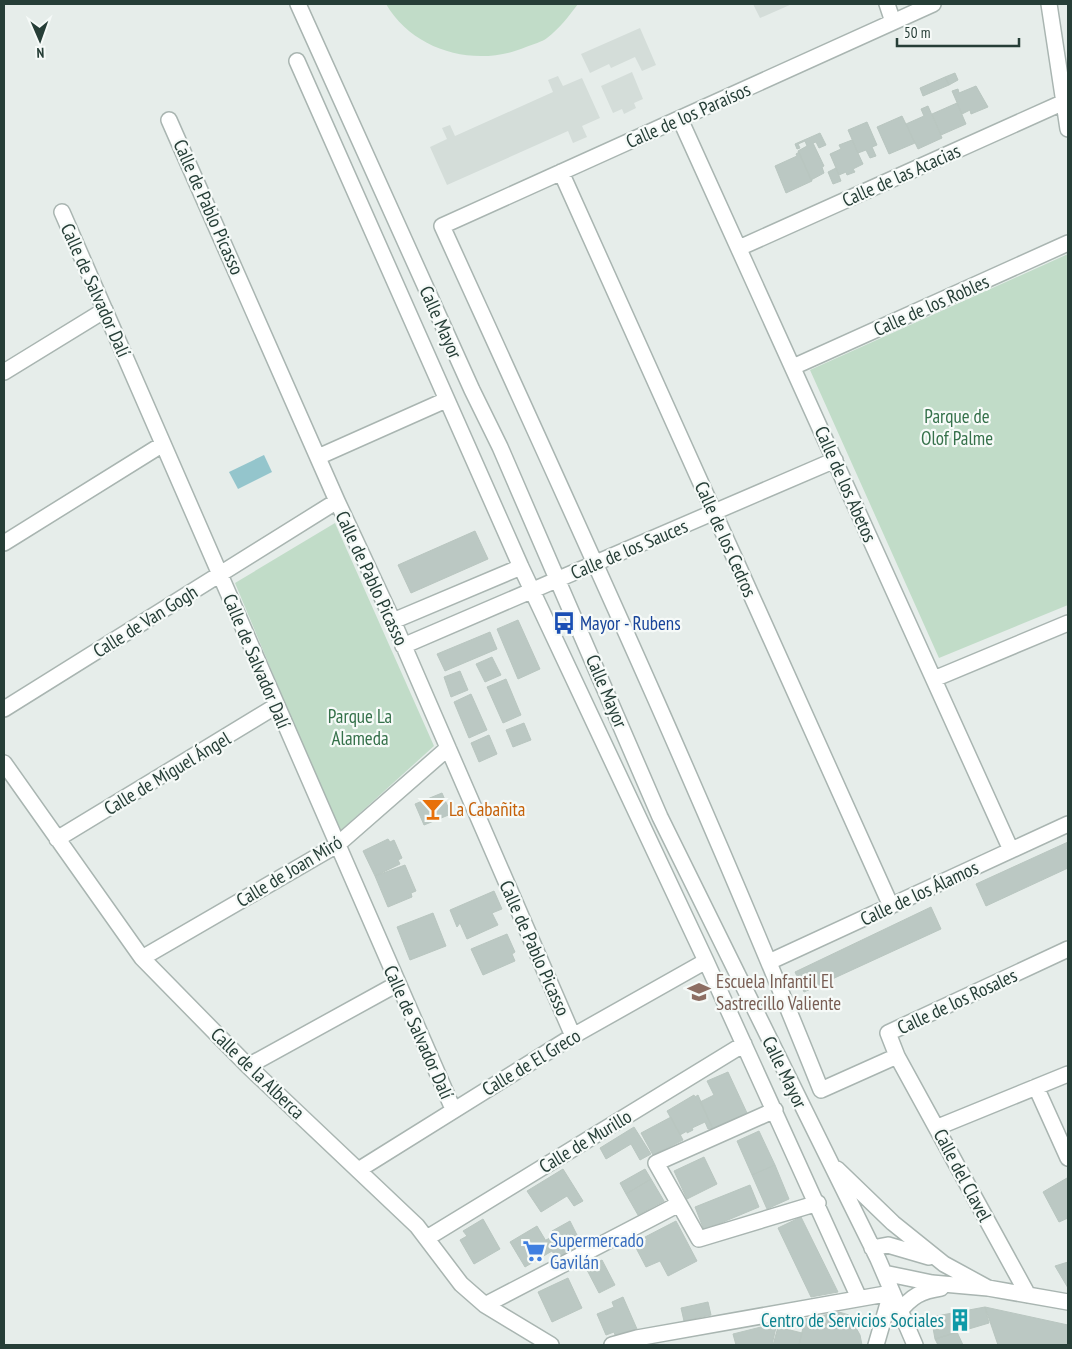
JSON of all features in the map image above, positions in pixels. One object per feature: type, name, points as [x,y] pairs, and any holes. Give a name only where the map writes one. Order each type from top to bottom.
[{"type":"street","name":"Calle Mayor","points":[[298,4],[558,579],[660,817],[872,1248],[915,1345]]},
{"type":"street","points":[[887,4],[893,22]]},
{"type":"street","name":"Calle de los Paraísos","points":[[442,226],[933,4]]},
{"type":"street","points":[[1049,4],[1068,129]]},
{"type":"street","name":"Calle Mayor","points":[[297,61],[521,567],[775,1110],[859,1298]]},
{"type":"street","name":"Calle de las Acacias","points":[[739,248],[1064,102]]},
{"type":"street","name":"Calle de los Abetos","points":[[680,119],[1011,850]]},
{"type":"street","name":"Calle de Pablo Picasso","points":[[170,120],[337,501],[393,621],[574,1036]]},
{"type":"street","name":"Calle de los Cedros","points":[[561,172],[891,906]]},
{"type":"street","name":"Calle de Salvador Dalí","points":[[62,212],[453,1109]]},
{"type":"street","name":"Calle Mayor","points":[[442,226],[595,564],[770,962],[821,1090]]},
{"type":"street","name":"Calle de los Robles","points":[[793,367],[1068,243]]},
{"type":"street","points":[[4,372],[105,310]]},
{"type":"street","points":[[318,457],[446,400]]},
{"type":"street","points":[[4,543],[163,444]]},
{"type":"street","name":"Calle de los Sauces","points":[[403,646],[835,460]]},
{"type":"street","name":"Calle de Van Gogh","points":[[4,710],[337,501]]},
{"type":"street","points":[[393,621],[521,567]]},
{"type":"street","points":[[934,679],[1068,623]]},
{"type":"street","name":"Calle de Miguel Ángel","points":[[58,839],[276,706]]},
{"type":"street","name":"Calle de Joan Miró","points":[[142,958],[337,845],[448,748]]},
{"type":"street","name":"Calle de la Alberca","points":[[4,763],[142,958],[248,1066],[360,1170],[426,1238],[460,1284],[486,1304],[551,1345]]},
{"type":"street","name":"Calle de los Álamos","points":[[770,962],[1068,824]]},
{"type":"street","name":"Calle de los Rosales","points":[[821,1090],[897,1056],[888,1033],[1068,949]]},
{"type":"street","name":"Calle de El Greco","points":[[360,1170],[453,1109],[574,1036],[706,961]]},
{"type":"street","points":[[248,1066],[397,984]]},
{"type":"street","name":"Calle de Murillo","points":[[426,1238],[744,1044]]},
{"type":"street","name":"Calle del Clavel","points":[[897,1056],[938,1127],[1028,1295]]},
{"type":"street","points":[[938,1127],[1068,1074]]},
{"type":"street","points":[[1036,1087],[1068,1158]]},
{"type":"street","points":[[775,1110],[656,1163],[699,1239],[818,1203]]},
{"type":"street","points":[[828,1161],[893,1223],[944,1264]]},
{"type":"street","points":[[486,1304],[679,1204]]},
{"type":"street","points":[[872,1248],[888,1245],[918,1252],[988,1288]]},
{"type":"street","points":[[884,1273],[932,1283],[988,1288],[1068,1302]]},
{"type":"street","points":[[899,1312],[910,1298],[923,1290],[961,1286]]},
{"type":"street","points":[[612,1345],[637,1338],[891,1293],[876,1345]]},
{"type":"shaded area","points":[[753,4],[792,4],[760,18]]},
{"type":"shaded area","points":[[640,28],[656,65],[642,71],[635,57],[611,68],[609,64],[590,73],[581,54]]},
{"type":"shaded area","points":[[632,72],[643,99],[634,103],[636,108],[624,114],[622,109],[613,113],[601,86]]},
{"type":"shaded area","points":[[558,76],[563,86],[582,78],[600,118],[582,126],[587,137],[573,143],[568,131],[447,185],[430,147],[447,139],[442,128],[450,125],[455,136],[553,92],[548,80]]},
{"type":"green space","points":[[386,4],[578,4],[560,26],[540,42],[507,53],[487,56],[448,51],[430,44],[413,34],[398,20]]},
{"type":"green space","name":"Parque de Olof Palme","points":[[1068,254],[1068,605],[939,658],[810,370]]},
{"type":"green space","name":"Parque La Alameda","points":[[335,523],[434,746],[339,832],[235,583]]},
{"type":"water","points":[[264,455],[272,472],[238,489],[229,472]]},
{"type":"building","points":[[955,73],[958,80],[949,85],[945,77]]},
{"type":"building","points":[[945,77],[949,85],[923,96],[920,88]]},
{"type":"building","points":[[976,86],[988,107],[971,114],[970,110],[962,114],[952,91],[958,89],[959,93]]},
{"type":"building","points":[[957,103],[966,124],[941,135],[932,114]]},
{"type":"building","points":[[928,106],[942,138],[918,149],[906,124],[924,116],[921,109]]},
{"type":"building","points":[[902,116],[915,143],[889,154],[877,127]]},
{"type":"building","points":[[867,122],[877,145],[872,147],[876,156],[870,158],[866,150],[858,153],[848,130]]},
{"type":"building","points":[[820,133],[826,145],[819,148],[816,142],[813,143],[824,166],[822,167],[824,173],[811,180],[798,151],[807,146],[805,141],[798,144],[800,148],[797,149],[795,144]]},
{"type":"building","points":[[852,140],[863,164],[853,169],[855,172],[847,175],[846,172],[839,175],[830,154],[841,149],[839,145]]},
{"type":"building","points":[[799,152],[812,181],[786,193],[775,166],[797,156],[796,154]]},
{"type":"building","points":[[836,168],[841,181],[833,184],[828,172]]},
{"type":"building","points":[[475,531],[488,559],[411,593],[398,565]]},
{"type":"building","points":[[518,620],[540,669],[518,679],[497,629]]},
{"type":"building","points":[[490,632],[497,649],[445,671],[437,654]]},
{"type":"building","points":[[492,657],[501,675],[485,682],[476,664]]},
{"type":"building","points":[[460,671],[468,690],[451,697],[444,677]]},
{"type":"building","points":[[506,679],[521,715],[503,723],[487,687]]},
{"type":"building","points":[[471,694],[487,730],[469,738],[454,702]]},
{"type":"building","points":[[524,723],[531,740],[513,747],[506,730]]},
{"type":"building","points":[[489,735],[497,754],[479,762],[471,743]]},
{"type":"building","name":"La Cabañita","points":[[442,793],[451,814],[424,825],[415,804]]},
{"type":"building","points":[[388,839],[390,842],[394,840],[402,858],[398,860],[400,864],[375,876],[363,851]]},
{"type":"building","points":[[1068,842],[1068,868],[986,906],[976,884]]},
{"type":"building","points":[[405,865],[416,891],[411,893],[412,897],[388,907],[375,876]]},
{"type":"building","points":[[494,891],[502,909],[492,913],[498,925],[467,939],[460,923],[457,927],[450,910]]},
{"type":"building","points":[[931,907],[941,929],[804,992],[795,972]]},
{"type":"building","points":[[433,913],[446,946],[410,960],[397,927]]},
{"type":"building","points":[[507,934],[515,952],[512,954],[515,961],[483,975],[471,949]]},
{"type":"building","points":[[728,1072],[747,1113],[713,1129],[700,1102],[714,1095],[707,1081]]},
{"type":"building","points":[[694,1095],[695,1097],[698,1095],[713,1129],[708,1129],[705,1122],[692,1128],[693,1130],[680,1135],[667,1111]]},
{"type":"building","points":[[671,1117],[683,1140],[653,1155],[641,1133]]},
{"type":"building","points":[[634,1127],[651,1154],[640,1160],[631,1144],[606,1159],[600,1148]]},
{"type":"building","points":[[759,1131],[775,1165],[752,1175],[737,1141]]},
{"type":"building","points":[[704,1157],[717,1184],[687,1199],[674,1171]]},
{"type":"building","points":[[775,1165],[789,1199],[767,1209],[752,1175]]},
{"type":"building","points":[[563,1169],[583,1201],[574,1206],[567,1196],[541,1212],[527,1191]]},
{"type":"building","points":[[645,1169],[651,1179],[626,1194],[620,1183]]},
{"type":"building","points":[[1067,1178],[1068,1218],[1059,1222],[1043,1192]]},
{"type":"building","points":[[651,1179],[664,1201],[638,1215],[626,1194]]},
{"type":"building","points":[[750,1185],[759,1207],[704,1230],[695,1207]]},
{"type":"building","points":[[801,1217],[838,1292],[811,1297],[778,1228]]},
{"type":"building","points":[[483,1219],[500,1249],[474,1264],[460,1240],[467,1236],[463,1231]]},
{"type":"building","points":[[570,1221],[582,1245],[564,1254],[552,1231]]},
{"type":"building","points":[[676,1221],[697,1261],[668,1276],[660,1261],[646,1267],[635,1246],[647,1240],[645,1237]]},
{"type":"building","points":[[537,1226],[552,1251],[525,1267],[510,1242]]},
{"type":"building","points":[[554,1236],[564,1254],[556,1258],[546,1240]]},
{"type":"building","points":[[602,1260],[615,1285],[599,1293],[586,1268]]},
{"type":"building","points":[[1068,1262],[1068,1288],[1055,1266]]},
{"type":"building","points":[[568,1278],[582,1308],[552,1322],[538,1292]]},
{"type":"building","points":[[623,1297],[637,1329],[615,1335],[614,1332],[606,1335],[597,1314],[614,1307],[612,1302]]},
{"type":"building","points":[[708,1302],[711,1315],[684,1321],[681,1308]]},
{"type":"building","points":[[985,1307],[1068,1325],[1068,1345],[998,1345]]},
{"type":"building","name":"Centro de Servicios Sociales","points":[[985,1307],[989,1323],[935,1339],[931,1317]]},
{"type":"building","points":[[839,1312],[849,1315],[860,1335],[862,1345],[799,1345],[805,1319]]},
{"type":"building","points":[[777,1323],[772,1345],[736,1345],[733,1334]]},
{"type":"building","points":[[778,1327],[802,1333],[799,1345],[773,1345]]},
{"type":"building","points":[[957,1332],[963,1345],[938,1345],[935,1339]]},
{"type":"place","name":"Mayor - Rubens","points":[[564,623]]},
{"type":"place","name":"La Cabañita","points":[[433,809]]},
{"type":"place","name":"Escuela Infantil El Sastrecillo Valiente","points":[[699,992]]},
{"type":"place","name":"Supermercado Gavilán","points":[[534,1251]]},
{"type":"place","name":"Centro de Servicios Sociales","points":[[960,1320]]}]
